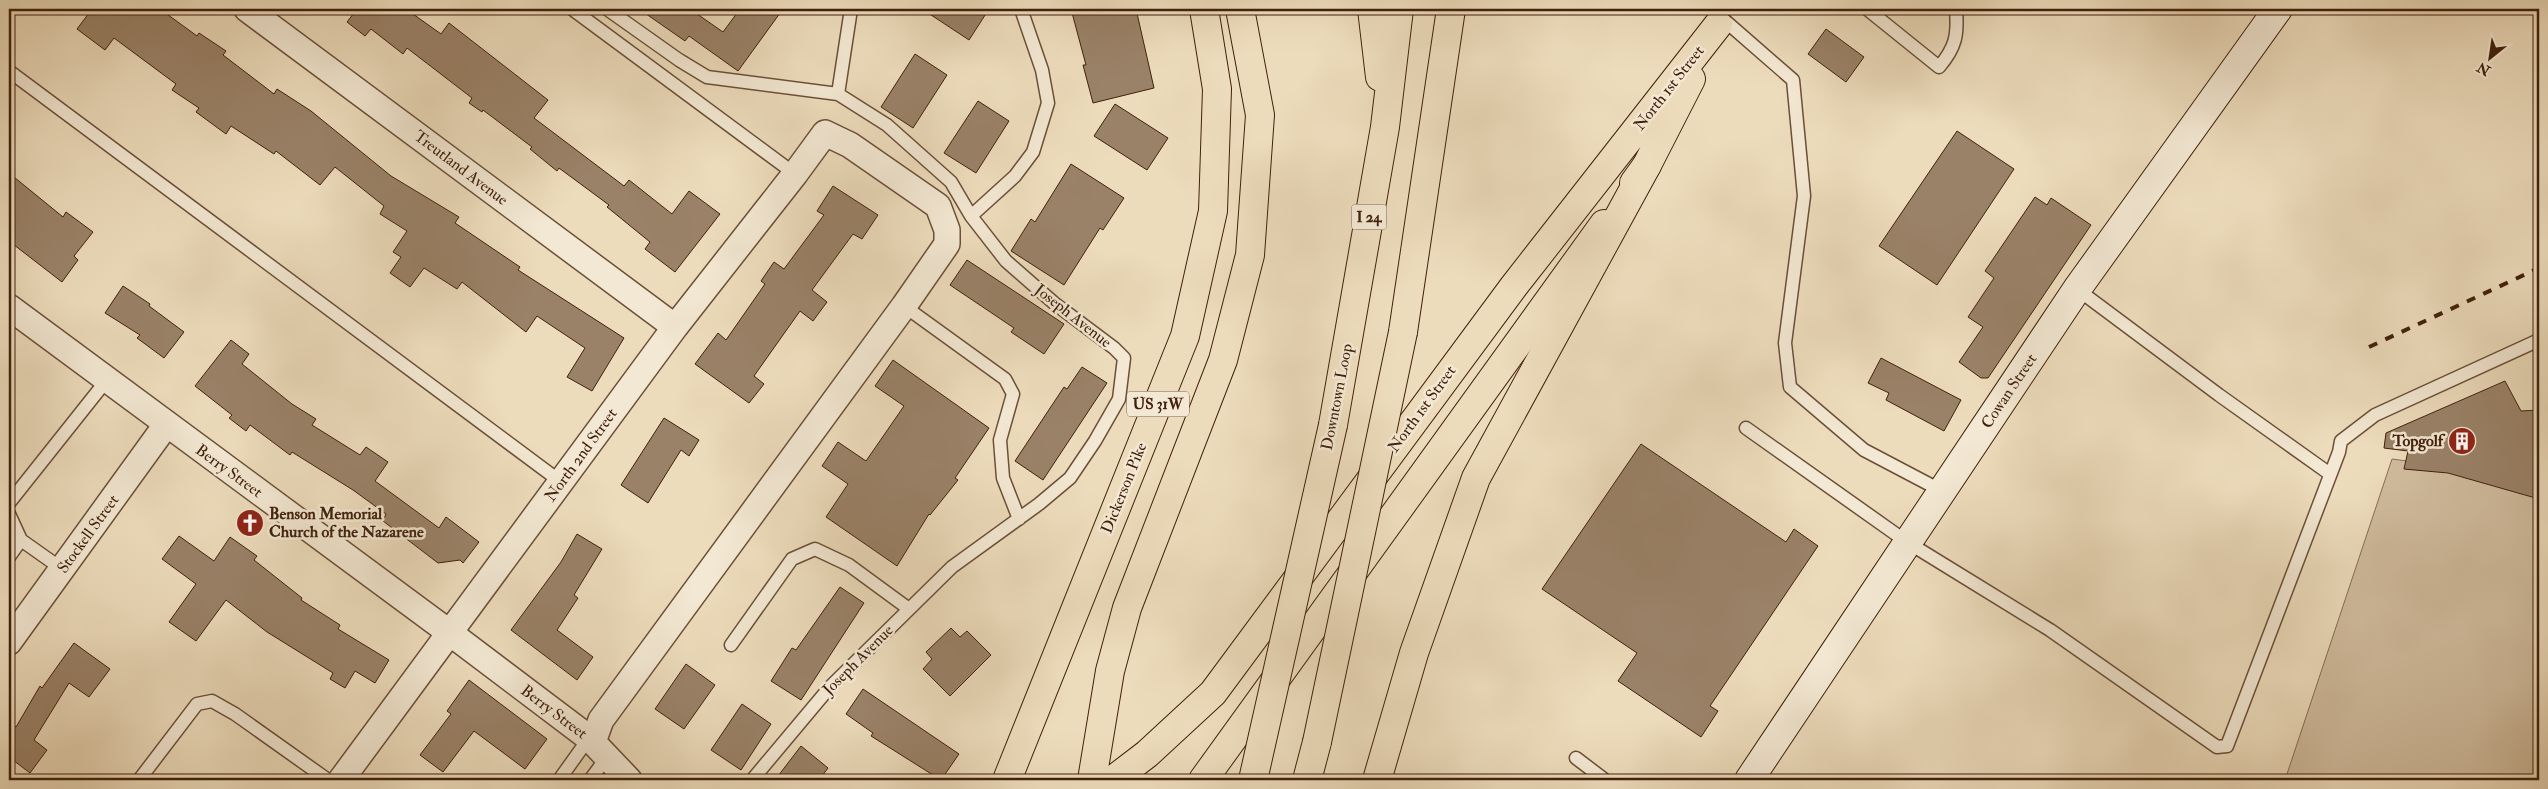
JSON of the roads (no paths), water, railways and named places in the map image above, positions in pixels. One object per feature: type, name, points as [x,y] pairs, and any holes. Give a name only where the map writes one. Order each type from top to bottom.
[{"type":"main road","name":"Dickerson Pike","points":[[1007,780],[1185,336],[1213,211],[1216,89],[1204,9]]},
{"type":"main road","name":"US 31W","points":[[1092,780],[1110,672],[1127,608],[1223,360],[1250,255],[1260,115],[1240,9]]},
{"type":"main road","points":[[1372,9],[1385,127]]},
{"type":"main road","name":"Downtown Loop","points":[[1252,780],[1333,425],[1385,127],[1399,9]]},
{"type":"main road","points":[[1307,780],[1317,742],[1403,332],[1451,9]]},
{"type":"main road","name":"North 1st Street","points":[[1203,780],[1647,165],[1724,18]]},
{"type":"main road","name":"North 1st Street","points":[[1113,780],[1147,754],[1213,693],[1514,286],[1724,18]]},
{"type":"main road","points":[[1377,780],[1414,653],[1476,478],[1647,165]]},
{"type":"street","name":"Treutland Avenue","points":[[247,9],[675,327]]},
{"type":"street","name":"Cowan Street","points":[[1748,780],[2076,289],[2278,9]]},
{"type":"street","name":"North 2nd Street","points":[[341,780],[675,327],[825,133],[850,145],[938,206],[947,230],[947,244],[904,306]]},
{"type":"street","points":[[629,780],[596,746],[601,720],[904,306]]},
{"type":"street","name":"Berry Street","points":[[9,308],[450,633],[596,746]]},
{"type":"street","name":"Stockell Street","points":[[9,642],[166,425]]},
{"type":"lane","points":[[572,9],[795,174]]},
{"type":"lane","name":"Joseph Avenue","points":[[607,9],[678,60],[707,77],[838,94],[887,125],[951,182],[971,216],[1006,260],[1054,303],[1114,348],[1124,358],[1119,399],[1095,441],[1070,478],[1019,519],[952,567],[830,687],[752,780]]},
{"type":"lane","points":[[838,94],[851,9]]},
{"type":"lane","points":[[971,216],[1015,176],[1033,152],[1048,103],[1042,70],[1021,9]]},
{"type":"lane","points":[[1867,9],[1940,68],[1953,51],[1958,24],[1956,9]]},
{"type":"lane","points":[[1724,18],[1793,80],[1804,196],[1785,342],[1790,387],[1864,450],[1942,491]]},
{"type":"lane","points":[[9,71],[561,482]]},
{"type":"lane","points":[[2076,289],[2330,474]]},
{"type":"lane","points":[[904,306],[1005,379],[1013,394],[1000,440],[1003,478],[1019,519]]},
{"type":"lane","points":[[1746,428],[1908,542],[2050,630],[2216,747],[2227,746],[2341,441],[2375,415],[2536,344]]},
{"type":"lane","points":[[9,503],[106,381]]},
{"type":"lane","points":[[9,514],[21,540],[62,569]]},
{"type":"lane","points":[[9,557],[21,540]]},
{"type":"lane","points":[[731,645],[792,560],[815,549],[849,565],[909,609]]},
{"type":"lane","points":[[139,780],[197,704],[212,701],[235,714],[328,780]]},
{"type":"lane","points":[[559,780],[596,746]]},
{"type":"lane","points":[[590,780],[596,746]]},
{"type":"lane","points":[[1576,758],[1605,780]]},
{"type":"railway","points":[[2369,347],[2539,268]]},
{"type":"place","name":"Topgolf","points":[[2462,441]]},
{"type":"place","name":"Benson Memorial Church of the Nazarene","points":[[250,523]]}]
